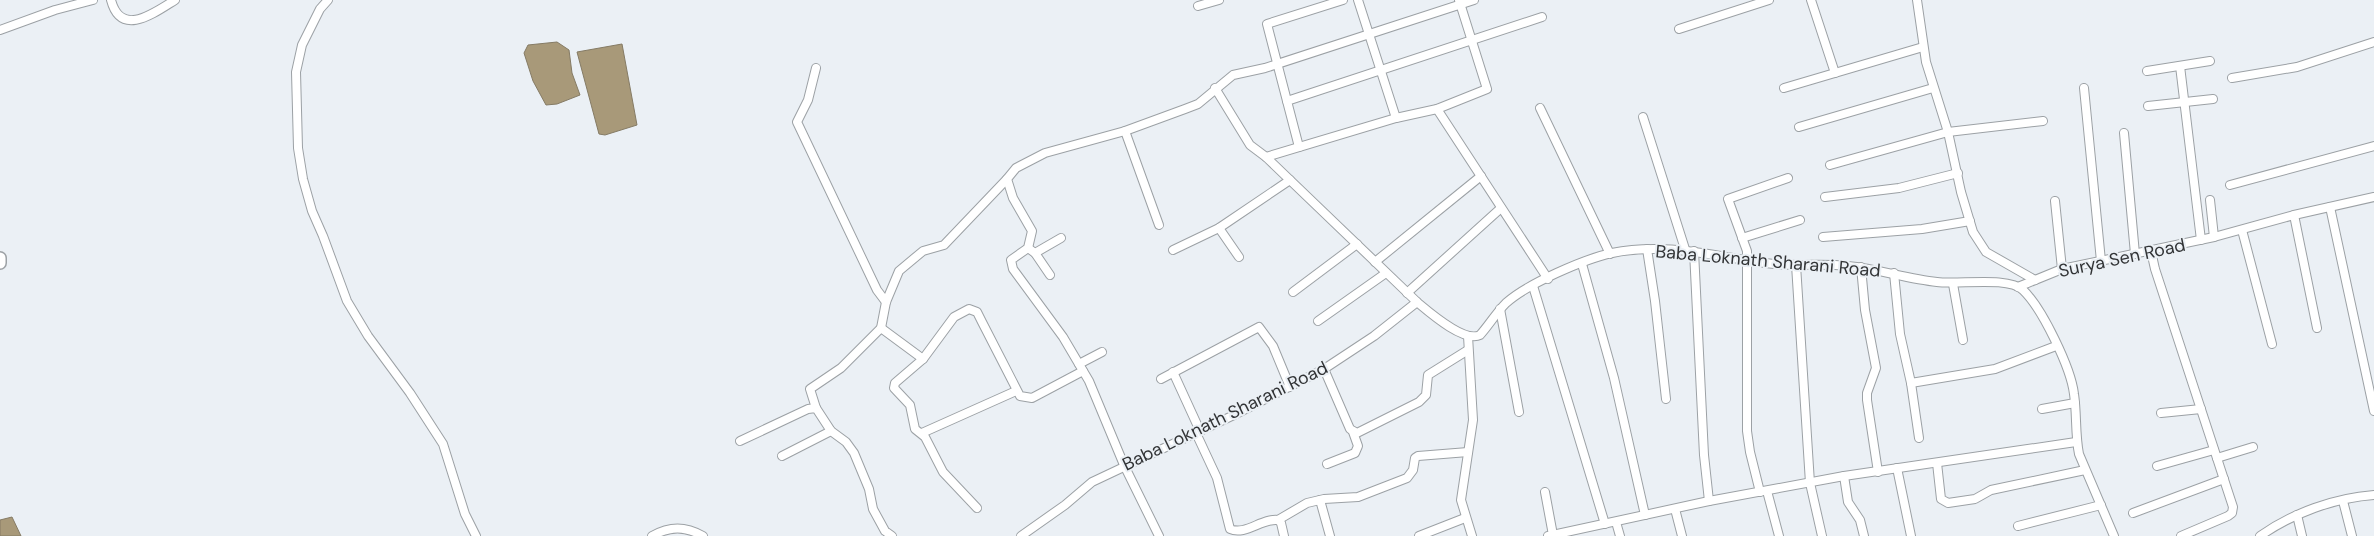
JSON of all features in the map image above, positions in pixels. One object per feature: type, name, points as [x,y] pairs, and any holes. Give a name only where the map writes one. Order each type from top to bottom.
[{"type":"main road","points":[[0,258],[0,263]]},
{"type":"street","points":[[0,30],[55,10],[93,0]]},
{"type":"street","points":[[111,0],[122,20],[129,21],[147,16],[175,0]]},
{"type":"street","points":[[328,0],[320,9],[302,45],[296,72],[298,148],[303,178],[312,211],[324,236],[347,301],[368,336],[410,393],[444,444],[465,514],[476,536]]},
{"type":"street","points":[[1198,6],[1219,0]]},
{"type":"street","points":[[1299,147],[1267,24],[1343,0]]},
{"type":"street","points":[[1358,0],[1396,118]]},
{"type":"street","points":[[892,536],[885,531],[873,509],[869,489],[854,453],[846,442],[831,431],[816,408],[810,389],[841,368],[881,328],[886,302],[899,272],[923,251],[944,245],[1016,168],[1057,148],[1125,131],[1192,106],[1233,75],[1277,65],[1460,2],[1474,0]]},
{"type":"street","points":[[1678,29],[1769,0]]},
{"type":"street","points":[[1811,0],[1834,74]]},
{"type":"street","points":[[1917,0],[1923,47],[1933,88],[1948,132],[1970,222],[1976,238],[1986,252],[2035,280]]},
{"type":"street","points":[[1266,157],[1396,118],[1437,109],[1487,89],[1460,2]]},
{"type":"street","points":[[1287,101],[1542,17]]},
{"type":"street","points":[[2232,78],[2297,67],[2374,42]]},
{"type":"street","points":[[1784,88],[1923,47]]},
{"type":"street","points":[[2147,72],[2210,61]]},
{"type":"street","points":[[2180,66],[2201,240]]},
{"type":"street","points":[[816,68],[808,100],[797,122],[877,290],[886,302]]},
{"type":"street","points":[[1215,88],[1250,145],[1266,157],[1417,302],[1438,319],[1468,336],[1473,420],[1461,500],[1472,536]]},
{"type":"street","points":[[1799,127],[1933,88]]},
{"type":"street","points":[[2084,88],[2101,261]]},
{"type":"street","points":[[2148,106],[2213,99]]},
{"type":"street","points":[[1540,108],[1610,254]]},
{"type":"street","points":[[1437,109],[1548,279]]},
{"type":"street","points":[[1643,117],[1685,249]]},
{"type":"street","points":[[1830,165],[1948,132],[2043,121]]},
{"type":"street","points":[[1125,131],[1159,225]]},
{"type":"street","points":[[2124,133],[2135,254]]},
{"type":"street","points":[[2230,185],[2374,146]]},
{"type":"street","points":[[1825,197],[1854,195],[1899,188],[1958,173]]},
{"type":"street","points":[[1375,262],[1481,176]]},
{"type":"street","points":[[1779,536],[1748,437],[1747,251],[1728,199],[1788,178]]},
{"type":"street","points":[[1007,179],[1013,198],[1032,231],[1031,250],[1050,274]]},
{"type":"street","points":[[1173,250],[1219,228],[1290,180]]},
{"type":"street","name":"Surya Sen Road","points":[[2018,287],[2062,269],[2214,238],[2294,215],[2374,197]]},
{"type":"street","points":[[2210,200],[2214,238]]},
{"type":"street","points":[[2054,201],[2062,269]]},
{"type":"street","points":[[2330,207],[2374,411]]},
{"type":"street","points":[[1407,293],[1501,208]]},
{"type":"street","points":[[2294,215],[2317,328]]},
{"type":"street","points":[[1742,238],[1800,220]]},
{"type":"street","points":[[1823,237],[1922,229],[1970,222]]},
{"type":"street","points":[[1219,228],[1239,257]]},
{"type":"street","points":[[2242,230],[2272,344]]},
{"type":"street","points":[[1061,238],[1011,260],[1013,270],[1063,337],[1081,367],[1124,465],[1159,536]]},
{"type":"street","points":[[1293,292],[1357,244]]},
{"type":"street","name":"Baba Loknath Sharani Road","points":[[1468,336],[1475,338],[1480,335],[1500,309],[1513,297],[1548,279],[1610,254],[1647,250],[1685,249],[1796,265],[1861,268],[1952,284],[2005,282],[2018,287]]},
{"type":"street","points":[[1647,250],[1666,399]]},
{"type":"street","points":[[1694,251],[1704,455],[1709,501]]},
{"type":"street","points":[[2152,251],[2155,269],[2233,507],[2232,513],[2181,536]]},
{"type":"street","points":[[1582,264],[1614,378],[1645,515]]},
{"type":"street","points":[[1796,265],[1810,483],[1822,536]]},
{"type":"street","points":[[1861,268],[1866,317],[1876,368],[1867,393],[1867,400],[1878,472]]},
{"type":"street","points":[[1318,321],[1386,272]]},
{"type":"street","points":[[1894,273],[1900,334],[1911,383],[1919,438]]},
{"type":"street","points":[[1952,284],[1963,340]]},
{"type":"street","points":[[1534,286],[1605,524]]},
{"type":"street","points":[[2018,287],[2039,310],[2056,346],[2074,392],[2076,442],[2085,470],[2114,536]]},
{"type":"street","name":"Baba Loknath Sharani Road","points":[[1021,536],[1065,505],[1092,482],[1324,369],[1374,336],[1417,302]]},
{"type":"street","points":[[977,508],[943,472],[931,446],[922,433],[915,429],[910,404],[894,388],[895,383],[923,359],[954,317],[964,310],[973,309],[982,322],[1020,396],[1032,398],[1102,352]]},
{"type":"street","points":[[1500,309],[1518,412]]},
{"type":"street","points":[[1161,379],[1259,327],[1273,346],[1290,387]]},
{"type":"street","points":[[881,328],[923,359]]},
{"type":"street","points":[[1911,383],[1995,369],[2056,346]]},
{"type":"street","points":[[1353,432],[1362,432],[1419,402],[1426,395],[1428,375],[1468,350]]},
{"type":"street","points":[[1324,369],[1358,446],[1355,453],[1327,464]]},
{"type":"street","points":[[1173,372],[1217,478],[1228,525],[1230,529],[1239,534],[1268,520],[1278,520],[1298,507],[1320,500],[1358,497],[1407,478],[1413,470],[1415,458],[1418,456],[1468,452]]},
{"type":"street","points":[[922,433],[1016,391]]},
{"type":"street","points":[[2042,409],[2075,403]]},
{"type":"street","points":[[740,441],[808,409],[816,408]]},
{"type":"street","points":[[2161,413],[2201,409]]},
{"type":"street","points":[[782,456],[831,431]]},
{"type":"street","points":[[1545,492],[1551,536],[1587,532],[1605,524],[1709,501],[1844,476],[2076,442]]},
{"type":"street","points":[[2217,458],[2253,448]]},
{"type":"street","points":[[2157,466],[2214,450]]},
{"type":"street","points":[[1937,463],[1941,499],[1948,503],[1974,499],[1992,490],[2085,470]]},
{"type":"street","points":[[1897,468],[1911,536]]},
{"type":"street","points":[[1844,476],[1848,502],[1860,520],[1864,536]]},
{"type":"street","points":[[2133,513],[2224,479]]},
{"type":"street","points":[[2260,536],[2297,515],[2343,501],[2374,495]]},
{"type":"street","points":[[1320,500],[1330,536]]},
{"type":"street","points":[[2343,501],[2352,536]]},
{"type":"street","points":[[2018,526],[2101,505]]},
{"type":"street","points":[[1675,509],[1682,536]]},
{"type":"street","points":[[2297,515],[2302,536]]},
{"type":"street","points":[[1419,536],[1465,518]]},
{"type":"street","points":[[1278,520],[1284,536]]},
{"type":"street","points":[[1616,522],[1620,536]]},
{"type":"street","points":[[652,536],[665,530],[678,528],[703,536]]},
{"type":"shaded area","points":[[557,42],[569,50],[572,73],[580,95],[557,104],[546,105],[533,81],[524,53],[528,45]]},
{"type":"shaded area","points":[[622,44],[637,125],[605,135],[599,134],[577,52]]},
{"type":"shaded area","points":[[12,517],[21,536],[0,536],[0,520]]}]
